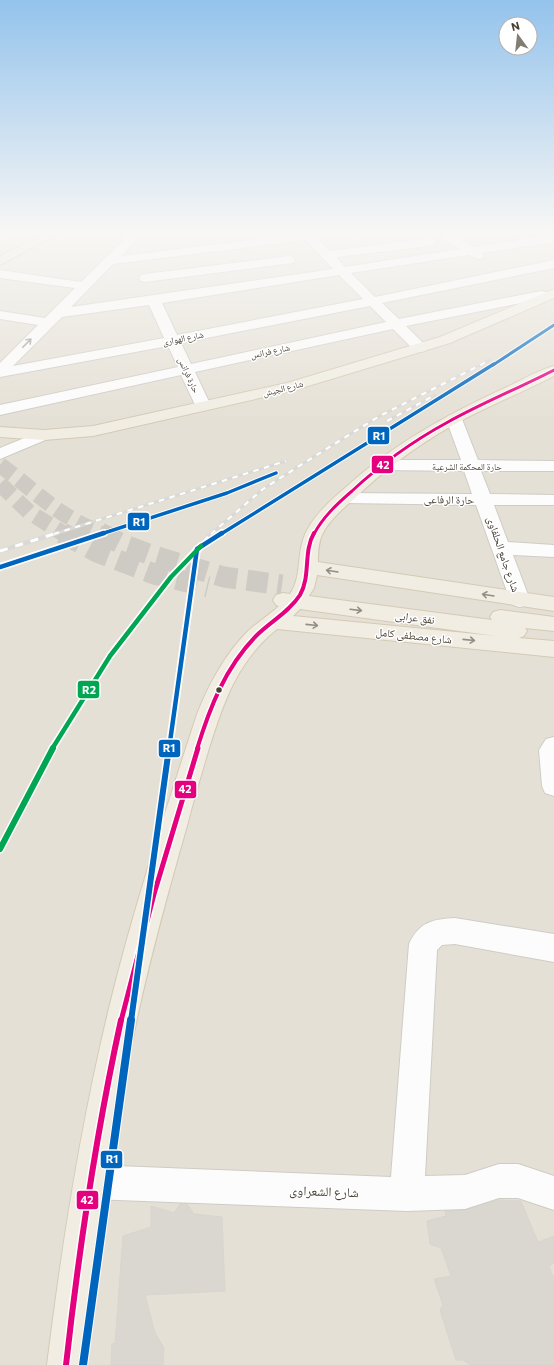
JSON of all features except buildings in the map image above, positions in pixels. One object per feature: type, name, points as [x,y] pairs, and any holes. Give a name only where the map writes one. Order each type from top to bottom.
[{"type":"main road","name":"شارع الجيش","points":[[0,432],[44,435],[108,429],[343,372],[420,348],[547,295]]},
{"type":"main road","points":[[66,1365],[74,1296],[106,1088],[144,930],[208,714],[217,692],[232,666],[290,594],[317,528],[344,498],[381,465],[433,430],[553,372]]},
{"type":"main road","points":[[290,594],[520,600],[554,604]]},
{"type":"main road","name":"نفق عرابى","points":[[290,594],[554,624]]},
{"type":"main road","name":"نفق عرابى","points":[[290,594],[554,636]]},
{"type":"main road","name":"شارع مصطفى كامل","points":[[290,594],[554,649]]},
{"type":"street","points":[[0,372],[76,295]]},
{"type":"street","points":[[127,304],[133,295]]},
{"type":"street","points":[[0,315],[53,318],[127,304],[204,295]]},
{"type":"street","points":[[367,295],[420,348]]},
{"type":"street","name":"شارع الهوارى","points":[[0,372],[404,295]]},
{"type":"street","name":"شارع فرانس","points":[[0,410],[396,324],[547,295]]},
{"type":"street","name":"حارة فرانس","points":[[154,300],[203,406]]},
{"type":"street","name":"شارع جامع الحلفاوى","points":[[454,419],[520,600]]},
{"type":"street","points":[[0,454],[44,435]]},
{"type":"street","name":"حارة المحكمة الشرعية","points":[[381,465],[554,466]]},
{"type":"street","name":"حارة الرفاعى","points":[[344,498],[554,500]]},
{"type":"street","points":[[501,548],[554,551]]},
{"type":"street","points":[[554,746],[551,750],[554,786]]},
{"type":"street","points":[[407,1194],[423,944],[436,932],[455,931],[554,948]]},
{"type":"street","name":"شارع الشعراوى","points":[[91,1182],[407,1194],[465,1192],[499,1181],[518,1181],[554,1193]]},
{"type":"shaded area","points":[[0,295],[554,295],[554,1365],[0,1365]]},
{"type":"tunnel","points":[[0,465],[62,513],[102,534]]},
{"type":"tunnel","points":[[0,484],[29,512],[64,534]]},
{"type":"tunnel","points":[[62,533],[97,552],[154,574],[208,587]]},
{"type":"tunnel","points":[[102,534],[124,545],[154,556],[224,577],[282,585]]},
{"type":"railway","points":[[221,534],[542,334],[554,325]]},
{"type":"railway","points":[[211,534],[263,489],[315,456],[378,417],[490,360]]},
{"type":"railway","points":[[387,421],[435,395]]},
{"type":"railway","points":[[54,534],[286,461]]},
{"type":"railway","points":[[0,551],[57,533]]},
{"type":"railway","points":[[197,549],[222,533]]},
{"type":"railway","points":[[197,549],[211,534]]},
{"type":"railway","points":[[52,749],[110,656],[171,577],[197,549]]},
{"type":"railway","points":[[169,749],[197,549]]},
{"type":"railway","points":[[0,849],[53,748]]},
{"type":"railway","points":[[131,1021],[169,748]]},
{"type":"railway","points":[[83,1365],[131,1020]]},
{"type":"transit line","name":"R1","points":[[83,1365],[197,549],[542,334],[554,325]]},
{"type":"transit line","name":"42","points":[[66,1365],[83,1229],[97,1139],[125,1004],[164,858],[208,714],[217,693],[228,673],[247,645],[295,602],[299,596],[304,588],[308,571],[308,553],[312,536],[321,522],[341,501],[384,464],[422,437],[462,414],[554,370]]},
{"type":"transit line","name":"R1","points":[[0,567],[227,493],[276,473]]},
{"type":"transit line","name":"R2","points":[[0,849],[48,755],[110,656],[171,577],[201,546]]}]
